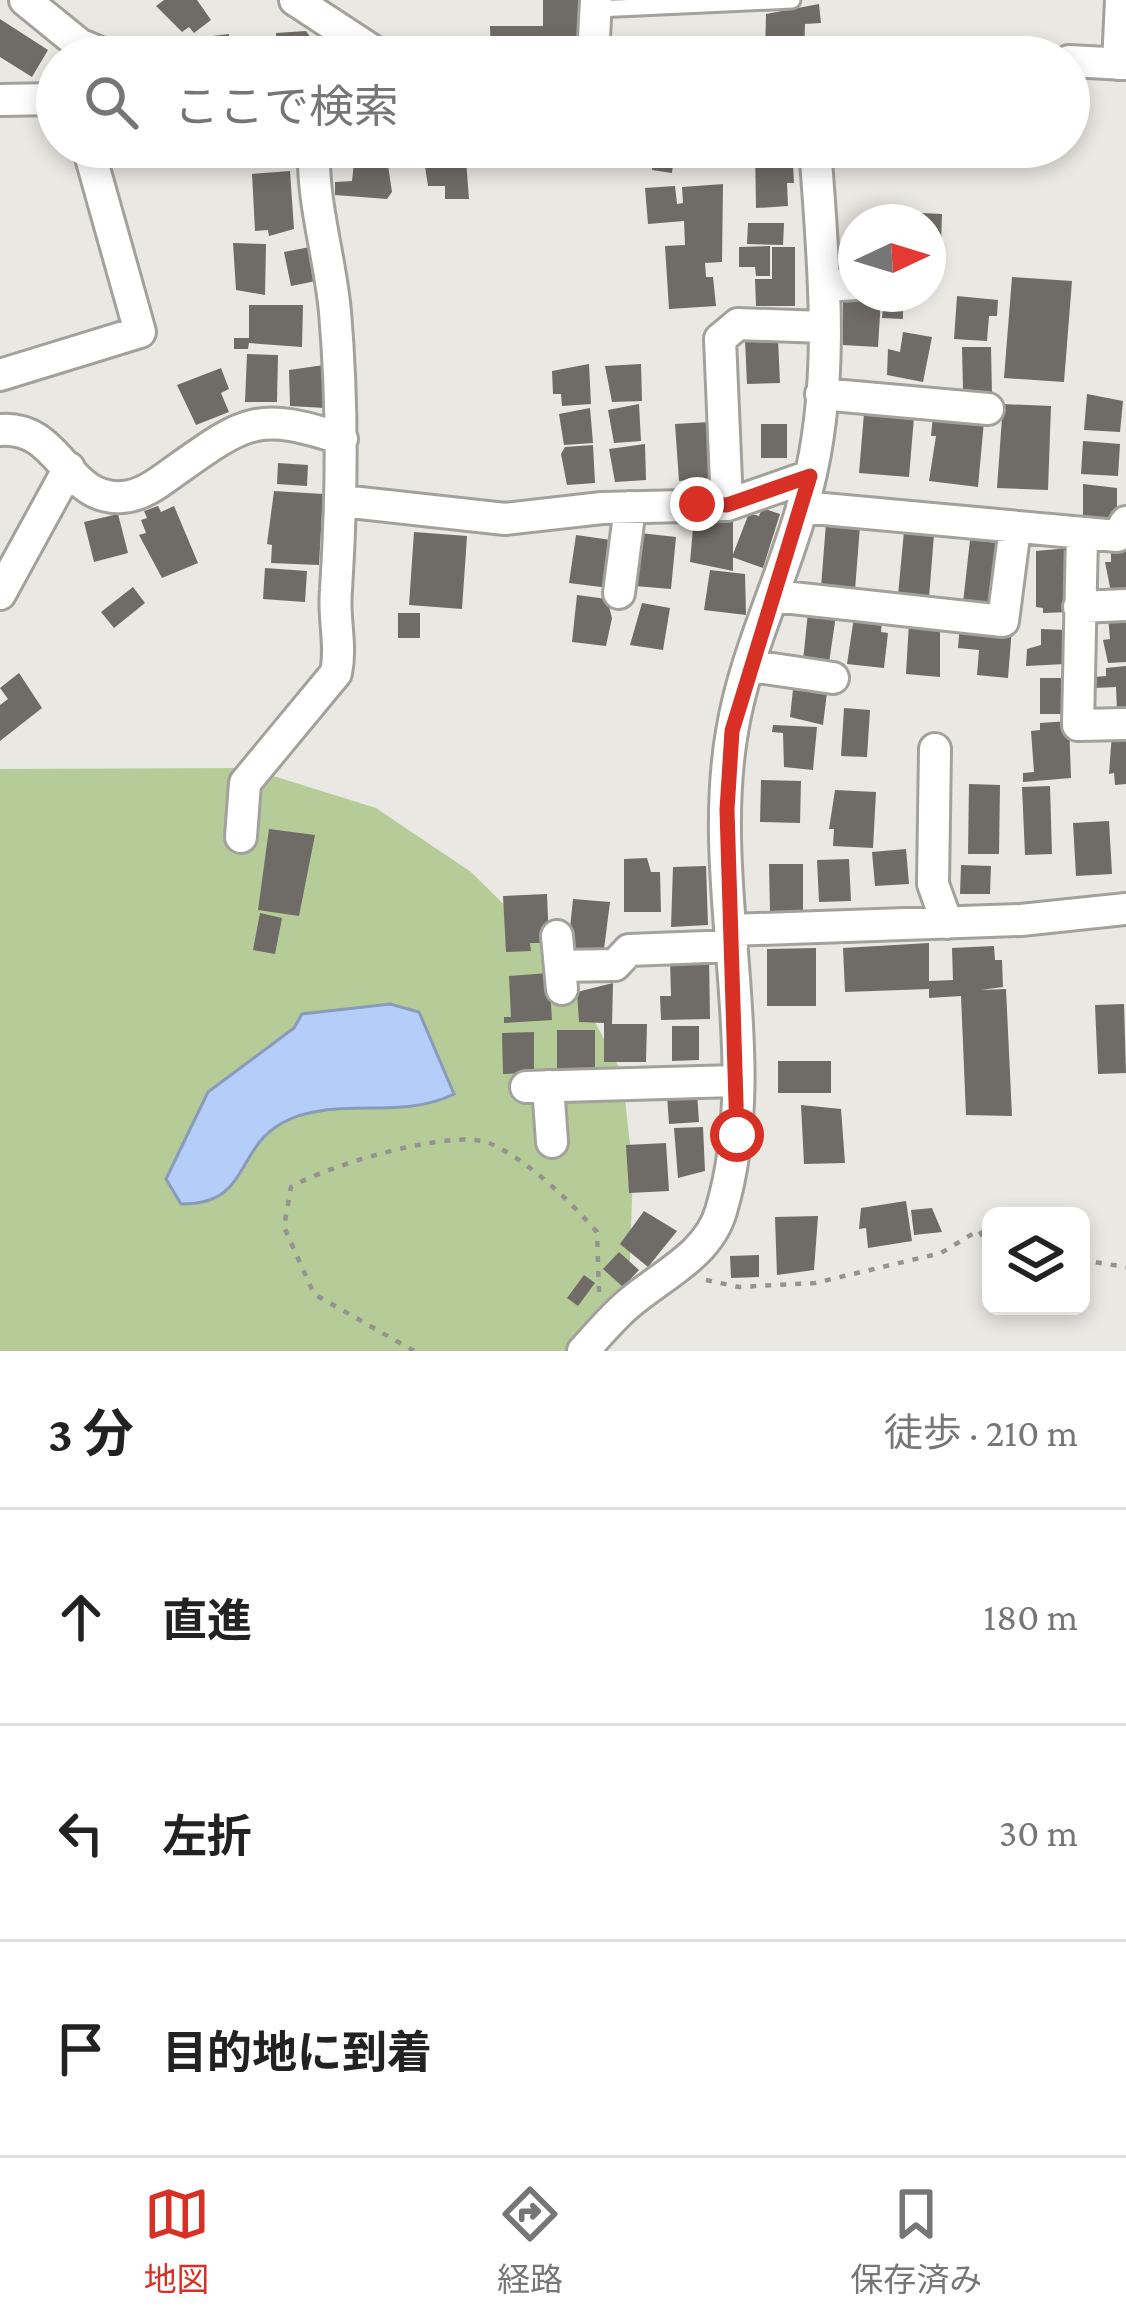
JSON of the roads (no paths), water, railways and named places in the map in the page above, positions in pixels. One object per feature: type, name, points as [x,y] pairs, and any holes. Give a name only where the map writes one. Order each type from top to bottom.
[{"type":"street","points":[[25,0],[69,36]]},
{"type":"street","points":[[295,0],[350,36]]},
{"type":"street","points":[[1090,63],[1122,64],[1120,0]]},
{"type":"street","points":[[594,36],[596,4]]},
{"type":"street","points":[[0,100],[36,100]]},
{"type":"street","points":[[0,375],[140,332],[94,168]]},
{"type":"street","points":[[241,837],[245,783],[336,673],[342,439],[334,306],[315,208],[314,168]]},
{"type":"street","points":[[583,1351],[703,1246],[720,1215],[737,1135],[727,810],[732,731],[810,476],[821,394],[824,286],[816,168]]},
{"type":"street","points":[[824,286],[838,285]]},
{"type":"street","points":[[727,505],[720,339],[738,324],[823,327]]},
{"type":"street","points":[[821,394],[988,409]]},
{"type":"street","points":[[0,430],[14,429],[46,443],[69,468],[74,481],[95,496],[125,497],[145,492],[249,424],[275,420],[342,439]]},
{"type":"street","points":[[0,594],[69,468]]},
{"type":"street","points":[[342,501],[490,518],[727,505],[810,476]]},
{"type":"street","points":[[620,593],[629,507]]},
{"type":"street","points":[[802,507],[1117,536],[1126,522]]},
{"type":"street","points":[[774,596],[1004,621],[1015,528]]},
{"type":"street","points":[[1082,534],[1078,725],[1126,724]]},
{"type":"street","points":[[1079,607],[1126,605]]},
{"type":"street","points":[[752,666],[833,678]]},
{"type":"street","points":[[935,749],[933,884],[947,923]]},
{"type":"street","points":[[560,964],[615,965],[629,950],[731,939],[1126,909]]},
{"type":"street","points":[[552,1142],[537,1087],[735,1082]]},
{"type":"lane","points":[[596,4],[792,0]]},
{"type":"water","points":[[390,1004],[419,1012],[454,1094],[412,1106],[301,1115],[267,1134],[219,1196],[181,1204],[166,1179],[208,1092],[294,1028],[302,1014]]}]
